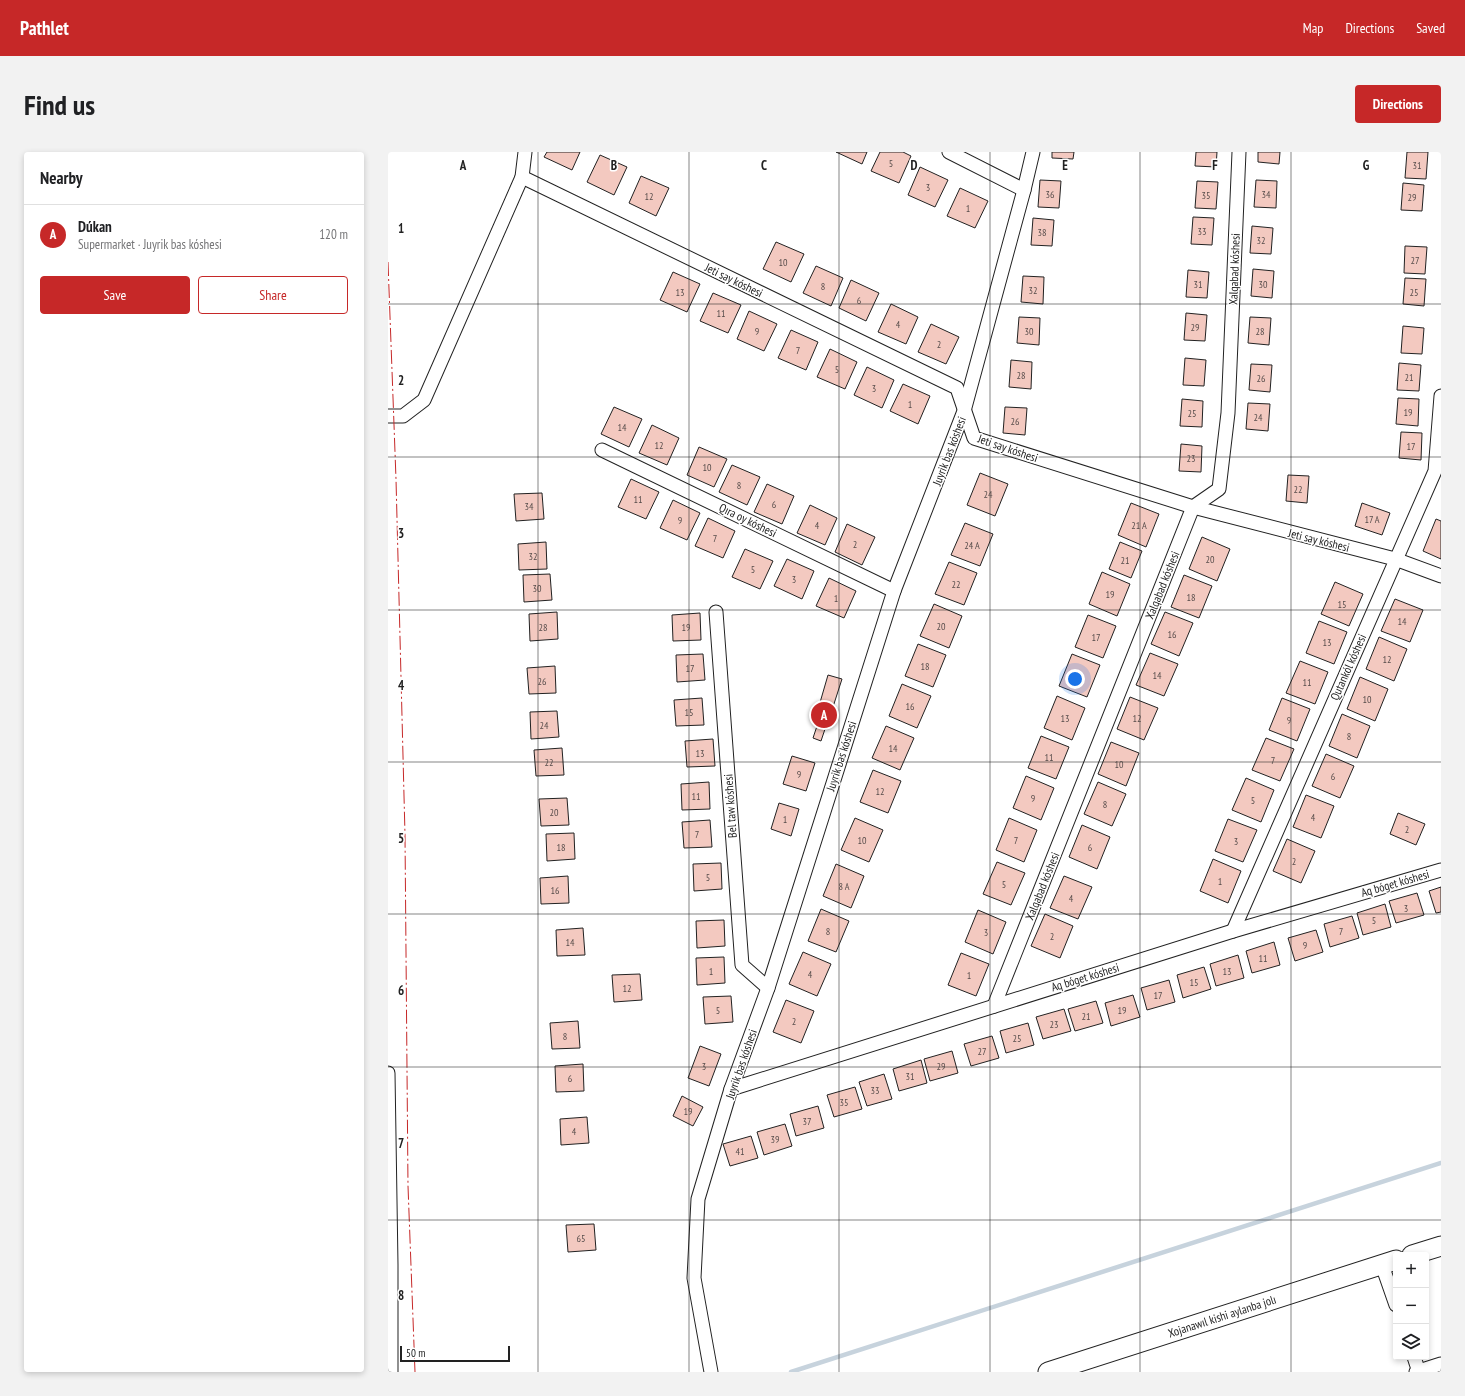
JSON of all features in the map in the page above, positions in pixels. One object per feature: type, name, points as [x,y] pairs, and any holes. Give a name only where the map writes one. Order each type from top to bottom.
[{"type":"main road","points":[[1422,1252],[1441,1246]]},
{"type":"main road","name":"Xojanawıl kishi aylanba jolı","points":[[1048,1372],[1389,1263]]},
{"type":"street","points":[[388,416],[403,416],[424,400],[522,177],[525,152]]},
{"type":"street","points":[[949,152],[1024,190]]},
{"type":"street","name":"Juyrik bas kóshesi","points":[[708,1370],[694,1278],[698,1199],[731,1089],[768,988],[894,591],[964,411],[1033,152]]},
{"type":"street","name":"Xalqabad kóshesi","points":[[994,1006],[1193,507],[1218,489],[1228,413],[1239,152]]},
{"type":"street","name":"Jeti say kóshesi","points":[[522,177],[957,388],[974,438],[1193,507],[1395,559],[1441,576]]},
{"type":"street","name":"Qutankól kóshesi","points":[[1233,931],[1395,559],[1435,471],[1441,396]]},
{"type":"street","name":"Qıra oy kóshesi","points":[[602,450],[894,591]]},
{"type":"street","name":"Bel taw kóshesi","points":[[716,612],[742,965],[768,988]]},
{"type":"street","name":"Aq bóget kóshesi","points":[[731,1089],[1233,931],[1441,870]]},
{"type":"street","points":[[388,1073],[391,1372]]},
{"type":"street","points":[[1389,1263],[1393,1288]]},
{"type":"street","points":[[1415,1360],[1418,1372],[1441,1364]]},
{"type":"building","points":[[547,152],[580,152],[572,170],[544,157]]},
{"type":"building","points":[[836,152],[867,152],[862,164]]},
{"type":"building","points":[[880,152],[903,152],[911,156],[899,183],[871,171]]},
{"type":"building","points":[[1052,152],[1074,152],[1073,159],[1052,158]]},
{"type":"building","points":[[1196,152],[1217,152],[1216,167],[1195,166]]},
{"type":"building","points":[[1258,152],[1280,152],[1279,164],[1258,162]]},
{"type":"building","points":[[1407,152],[1428,152],[1426,179],[1405,178]]},
{"type":"building","points":[[600,155],[627,167],[614,195],[587,182]]},
{"type":"building","points":[[920,167],[948,180],[935,207],[908,195]]},
{"type":"building","points":[[641,176],[669,188],[656,216],[629,203]]},
{"type":"building","points":[[1040,180],[1061,181],[1059,208],[1038,207]]},
{"type":"building","points":[[1256,180],[1277,181],[1276,208],[1254,207]]},
{"type":"building","points":[[1197,181],[1218,182],[1216,209],[1195,208]]},
{"type":"building","points":[[1403,183],[1424,185],[1422,211],[1401,210]]},
{"type":"building","points":[[960,188],[988,201],[975,228],[947,216]]},
{"type":"building","points":[[1193,217],[1214,218],[1212,245],[1191,244]]},
{"type":"building","points":[[1033,218],[1054,220],[1052,246],[1031,245]]},
{"type":"building","points":[[1252,226],[1273,228],[1271,254],[1250,253]]},
{"type":"building","points":[[776,242],[804,254],[791,282],[763,269]]},
{"type":"building","points":[[1405,246],[1427,247],[1425,274],[1404,273]]},
{"type":"building","points":[[816,266],[843,278],[831,306],[803,293]]},
{"type":"building","points":[[1253,269],[1274,271],[1272,298],[1251,296]]},
{"type":"building","points":[[1188,270],[1209,272],[1207,298],[1186,297]]},
{"type":"building","points":[[673,272],[700,284],[687,312],[660,300]]},
{"type":"building","points":[[1023,276],[1044,277],[1043,304],[1021,302]]},
{"type":"building","points":[[1405,278],[1426,279],[1424,306],[1403,304]]},
{"type":"building","points":[[851,280],[879,293],[866,321],[839,308]]},
{"type":"building","points":[[713,293],[741,305],[728,333],[700,321]]},
{"type":"building","points":[[891,304],[918,317],[906,344],[878,332]]},
{"type":"building","points":[[749,311],[777,324],[764,351],[737,339]]},
{"type":"building","points":[[1186,313],[1207,315],[1205,341],[1184,340]]},
{"type":"building","points":[[1019,317],[1040,318],[1039,345],[1017,343]]},
{"type":"building","points":[[1250,317],[1271,318],[1269,345],[1248,343]]},
{"type":"building","points":[[931,324],[959,337],[946,364],[918,352]]},
{"type":"building","points":[[1403,326],[1424,328],[1422,354],[1401,353]]},
{"type":"building","points":[[791,330],[818,342],[806,370],[778,358]]},
{"type":"building","points":[[830,349],[857,362],[845,389],[817,377]]},
{"type":"building","points":[[1185,358],[1206,360],[1204,386],[1183,385]]},
{"type":"building","points":[[1011,360],[1032,362],[1031,389],[1009,387]]},
{"type":"building","points":[[1399,363],[1421,365],[1419,391],[1397,390]]},
{"type":"building","points":[[1251,364],[1272,365],[1270,392],[1249,390]]},
{"type":"building","points":[[867,367],[894,380],[882,408],[854,395]]},
{"type":"building","points":[[903,384],[930,396],[918,424],[890,411]]},
{"type":"building","points":[[1398,398],[1419,399],[1418,426],[1396,424]]},
{"type":"building","points":[[1182,399],[1203,401],[1202,427],[1180,426]]},
{"type":"building","points":[[1248,403],[1270,404],[1268,431],[1246,429]]},
{"type":"building","points":[[614,407],[642,419],[629,447],[601,434]]},
{"type":"building","points":[[1005,407],[1027,408],[1025,435],[1003,433]]},
{"type":"building","points":[[652,425],[679,438],[667,465],[639,453]]},
{"type":"building","points":[[1401,432],[1422,433],[1421,460],[1399,458]]},
{"type":"building","points":[[1181,444],[1202,446],[1201,472],[1179,471]]},
{"type":"building","points":[[699,447],[727,459],[714,487],[687,475]]},
{"type":"building","points":[[732,465],[760,477],[747,505],[719,492]]},
{"type":"building","points":[[980,473],[1008,484],[995,516],[967,505]]},
{"type":"building","points":[[1288,475],[1309,476],[1307,503],[1286,501]]},
{"type":"building","points":[[631,479],[659,492],[646,519],[618,507]]},
{"type":"building","points":[[767,484],[794,496],[782,524],[754,512]]},
{"type":"building","points":[[542,493],[544,519],[516,521],[514,494]]},
{"type":"building","points":[[673,500],[700,513],[687,540],[660,528]]},
{"type":"building","points":[[1131,503],[1159,514],[1146,547],[1118,535]]},
{"type":"building","points":[[1362,503],[1390,513],[1382,535],[1355,526]]},
{"type":"building","points":[[810,505],[837,518],[825,545],[797,533]]},
{"type":"building","points":[[708,518],[735,531],[723,558],[695,546]]},
{"type":"building","points":[[1436,519],[1441,521],[1441,559],[1423,551]]},
{"type":"building","points":[[965,523],[993,534],[980,566],[951,555]]},
{"type":"building","points":[[847,524],[875,537],[862,565],[835,552]]},
{"type":"building","points":[[1202,537],[1230,549],[1217,581],[1189,569]]},
{"type":"building","points":[[546,542],[547,569],[519,570],[518,544]]},
{"type":"building","points":[[1120,542],[1142,551],[1131,578],[1109,569]]},
{"type":"building","points":[[745,549],[773,561],[760,589],[732,577]]},
{"type":"building","points":[[787,559],[814,571],[802,599],[774,586]]},
{"type":"building","points":[[949,562],[977,573],[964,605],[935,594]]},
{"type":"building","points":[[1102,572],[1130,584],[1117,616],[1089,604]]},
{"type":"building","points":[[550,574],[552,600],[524,602],[523,575]]},
{"type":"building","points":[[1184,575],[1212,586],[1199,618],[1171,607]]},
{"type":"building","points":[[829,578],[856,591],[844,618],[816,606]]},
{"type":"building","points":[[1335,582],[1363,594],[1349,626],[1321,614]]},
{"type":"building","points":[[1395,599],[1423,610],[1410,642],[1381,631]]},
{"type":"building","points":[[934,604],[962,616],[949,648],[920,636]]},
{"type":"building","points":[[557,612],[558,639],[530,641],[529,614]]},
{"type":"building","points":[[1165,612],[1193,623],[1179,656],[1151,644]]},
{"type":"building","points":[[700,613],[701,640],[673,641],[672,615]]},
{"type":"building","points":[[1088,615],[1116,626],[1103,658],[1075,647]]},
{"type":"building","points":[[1319,621],[1347,632],[1334,664],[1306,653]]},
{"type":"building","points":[[1379,637],[1407,649],[1394,681],[1366,669]]},
{"type":"building","points":[[918,644],[946,655],[933,687],[905,676]]},
{"type":"building","points":[[1150,653],[1178,664],[1164,696],[1136,685]]},
{"type":"building","points":[[703,654],[705,680],[677,682],[676,655]]},
{"type":"building","points":[[1072,654],[1100,665],[1087,697],[1059,686]]},
{"type":"building","points":[[1300,661],[1328,672],[1315,704],[1286,693]]},
{"type":"building","points":[[555,666],[556,693],[529,694],[527,668]]},
{"type":"building","points":[[828,675],[842,679],[832,710],[819,706]]},
{"type":"building","points":[[1360,677],[1388,689],[1375,721],[1347,709]]},
{"type":"building","points":[[902,684],[931,696],[917,728],[889,716]]},
{"type":"building","points":[[1057,696],[1085,708],[1072,740],[1044,728]]},
{"type":"building","points":[[1130,697],[1158,708],[1144,740],[1117,729]]},
{"type":"building","points":[[702,698],[704,725],[676,726],[674,700]]},
{"type":"building","points":[[1282,698],[1310,709],[1297,741],[1269,730]]},
{"type":"building","points":[[815,708],[828,713],[825,721],[812,716]]},
{"type":"building","points":[[557,711],[559,737],[531,739],[530,712]]},
{"type":"building","points":[[1342,714],[1370,726],[1357,758],[1329,746]]},
{"type":"building","points":[[819,720],[827,723],[821,741],[813,738]]},
{"type":"building","points":[[886,726],[914,738],[900,770],[872,758]]},
{"type":"building","points":[[1041,736],[1069,747],[1056,779],[1028,768]]},
{"type":"building","points":[[1266,738],[1294,749],[1280,781],[1252,770]]},
{"type":"building","points":[[713,739],[715,766],[687,767],[685,741]]},
{"type":"building","points":[[1111,742],[1139,753],[1126,786],[1098,774]]},
{"type":"building","points":[[562,748],[564,775],[536,776],[534,750]]},
{"type":"building","points":[[1326,754],[1354,766],[1340,798],[1312,786]]},
{"type":"building","points":[[792,756],[815,763],[806,791],[783,784]]},
{"type":"building","points":[[873,770],[901,781],[888,813],[860,802]]},
{"type":"building","points":[[1026,776],[1054,788],[1041,820],[1013,808]]},
{"type":"building","points":[[1246,778],[1274,790],[1261,822],[1232,810]]},
{"type":"building","points":[[709,782],[710,809],[682,810],[681,784]]},
{"type":"building","points":[[1098,782],[1126,794],[1112,826],[1084,814]]},
{"type":"building","points":[[1306,795],[1334,806],[1321,838],[1293,827]]},
{"type":"building","points":[[567,798],[569,825],[541,826],[539,799]]},
{"type":"building","points":[[779,803],[799,809],[791,836],[771,829]]},
{"type":"building","points":[[1398,813],[1425,824],[1416,845],[1390,834]]},
{"type":"building","points":[[855,818],[883,830],[869,862],[841,850]]},
{"type":"building","points":[[1009,818],[1037,830],[1024,862],[996,850]]},
{"type":"building","points":[[1228,819],[1257,830],[1243,862],[1215,851]]},
{"type":"building","points":[[710,820],[712,847],[684,848],[682,822]]},
{"type":"building","points":[[1082,825],[1110,837],[1097,869],[1069,857]]},
{"type":"building","points":[[574,833],[575,859],[547,861],[546,834]]},
{"type":"building","points":[[1287,839],[1315,851],[1301,883],[1273,871]]},
{"type":"building","points":[[1213,859],[1241,871],[1228,903],[1200,891]]},
{"type":"building","points":[[997,862],[1025,873],[1011,905],[983,894]]},
{"type":"building","points":[[721,863],[722,889],[694,891],[693,864]]},
{"type":"building","points":[[836,864],[864,876],[851,908],[823,896]]},
{"type":"building","points":[[568,876],[569,903],[541,904],[540,878]]},
{"type":"building","points":[[1064,876],[1092,887],[1078,919],[1050,908]]},
{"type":"building","points":[[1441,887],[1441,912],[1436,913],[1429,891]]},
{"type":"building","points":[[1417,893],[1424,915],[1396,923],[1389,901]]},
{"type":"building","points":[[1385,904],[1391,927],[1363,935],[1357,913]]},
{"type":"building","points":[[821,909],[849,921],[836,952],[808,941]]},
{"type":"building","points":[[978,910],[1006,922],[993,954],[965,942]]},
{"type":"building","points":[[1045,914],[1073,926],[1060,958],[1031,946]]},
{"type":"building","points":[[1352,916],[1359,938],[1330,947],[1324,924]]},
{"type":"building","points":[[724,920],[725,946],[697,948],[696,921]]},
{"type":"building","points":[[583,928],[585,955],[557,956],[556,930]]},
{"type":"building","points":[[1316,930],[1323,952],[1295,961],[1288,938]]},
{"type":"building","points":[[1274,942],[1280,965],[1252,973],[1246,951]]},
{"type":"building","points":[[803,952],[831,964],[817,996],[789,984]]},
{"type":"building","points":[[961,953],[989,964],[976,996],[948,985]]},
{"type":"building","points":[[1238,955],[1244,978],[1216,986],[1210,964]]},
{"type":"building","points":[[724,957],[725,983],[697,985],[696,958]]},
{"type":"building","points":[[1204,967],[1211,989],[1183,998],[1177,975]]},
{"type":"building","points":[[640,974],[642,1000],[614,1002],[612,975]]},
{"type":"building","points":[[1169,980],[1175,1002],[1147,1010],[1141,988]]},
{"type":"building","points":[[1133,995],[1140,1017],[1111,1026],[1105,1003]]},
{"type":"building","points":[[731,996],[733,1022],[705,1024],[703,997]]},
{"type":"building","points":[[786,1000],[814,1011],[801,1043],[773,1032]]},
{"type":"building","points":[[1096,1001],[1103,1023],[1075,1031],[1068,1009]]},
{"type":"building","points":[[1064,1009],[1071,1031],[1043,1039],[1036,1017]]},
{"type":"building","points":[[578,1021],[580,1048],[552,1049],[550,1023]]},
{"type":"building","points":[[1028,1023],[1034,1045],[1006,1053],[1000,1031]]},
{"type":"building","points":[[992,1036],[999,1058],[971,1066],[964,1044]]},
{"type":"building","points":[[700,1046],[721,1054],[709,1086],[688,1078]]},
{"type":"building","points":[[952,1051],[958,1073],[930,1081],[924,1059]]},
{"type":"building","points":[[921,1060],[927,1083],[899,1091],[893,1069]]},
{"type":"building","points":[[583,1064],[584,1091],[556,1092],[555,1066]]},
{"type":"building","points":[[884,1074],[892,1099],[867,1106],[859,1082]]},
{"type":"building","points":[[855,1087],[862,1109],[834,1117],[827,1095]]},
{"type":"building","points":[[682,1096],[703,1107],[693,1126],[673,1116]]},
{"type":"building","points":[[818,1106],[824,1128],[796,1136],[790,1114]]},
{"type":"building","points":[[587,1117],[589,1143],[561,1145],[560,1119]]},
{"type":"building","points":[[785,1124],[792,1146],[764,1155],[757,1132]]},
{"type":"building","points":[[751,1136],[758,1158],[730,1166],[723,1144]]},
{"type":"building","points":[[594,1224],[596,1250],[568,1252],[566,1225]]},
{"type":"waterway","points":[[791,1372],[1441,1163]]},
{"type":"power","points":[[388,262],[396,479],[405,835],[408,1186],[415,1372]]},
{"type":"place","name":"Dúkan","points":[[824,715]]}]
